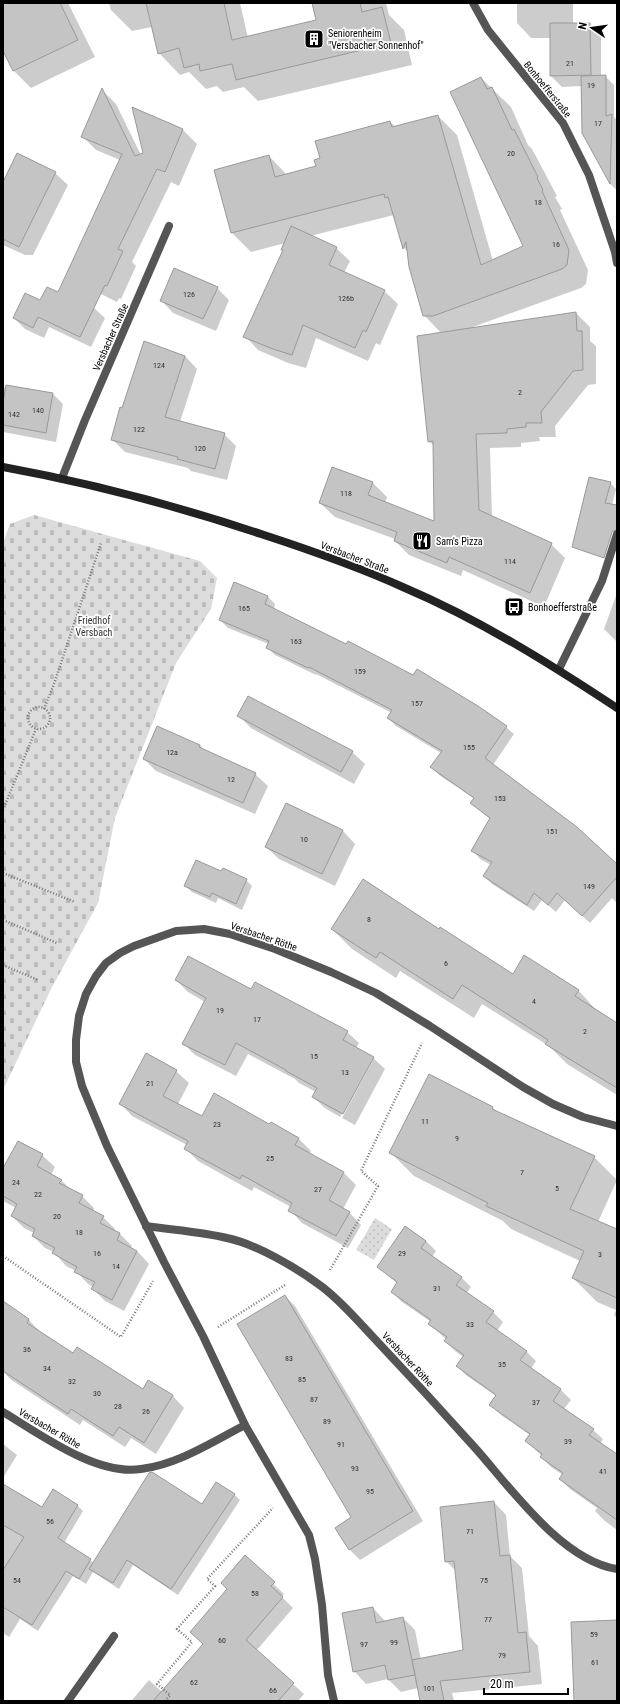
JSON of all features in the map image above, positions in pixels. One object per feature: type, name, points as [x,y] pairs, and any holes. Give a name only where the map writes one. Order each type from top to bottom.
[{"type":"main road","name":"Versbacher Straße","points":[[3,467],[62,478],[172,506],[330,557],[406,588],[504,637],[559,670],[617,708]]},
{"type":"street","name":"Bonhoefferstraße","points":[[473,3],[488,30],[563,123],[590,175],[615,252],[617,263]]},
{"type":"street","name":"Versbacher Straße","points":[[62,478],[85,420],[169,226]]},
{"type":"street","points":[[559,670],[602,581],[617,534]]},
{"type":"street","name":"Versbacher Röthe","points":[[334,1701],[328,1675],[322,1605],[315,1559],[309,1536],[245,1425],[203,1336],[164,1262],[107,1146],[82,1086],[76,1062],[76,1040],[79,1016],[86,994],[96,976],[106,963],[115,956],[134,946],[176,931],[204,929],[220,931],[275,949],[376,993],[430,1026],[523,1087],[553,1104],[583,1117],[617,1126]]},
{"type":"street","name":"Versbacher Röthe","points":[[146,1226],[228,1238],[250,1245],[321,1286],[338,1300],[414,1379],[549,1530],[584,1557],[605,1567],[617,1569]]},
{"type":"street","name":"Versbacher Röthe","points":[[3,1412],[68,1452],[92,1462],[115,1468],[140,1470],[181,1458],[245,1425]]},
{"type":"street","points":[[68,1701],[114,1636]]},
{"type":"path","points":[[44,709],[102,543]]},
{"type":"path","points":[[37,708],[44,709],[50,717],[48,723],[43,728],[36,729],[28,721],[29,714],[37,708]]},
{"type":"path","points":[[3,809],[36,729]]},
{"type":"path","points":[[3,873],[76,902]]},
{"type":"path","points":[[3,920],[56,943]]},
{"type":"path","points":[[3,965],[38,980]]},
{"type":"path","points":[[321,1286],[378,1186],[360,1171],[430,1026]]},
{"type":"path","points":[[3,1256],[121,1337],[164,1262]]},
{"type":"path","points":[[203,1336],[302,1274]]},
{"type":"path","points":[[165,1701],[170,1695],[158,1684],[192,1642],[177,1629],[215,1586],[207,1578],[285,1495]]},
{"type":"green space","name":"Friedhof Versbach","points":[[34,515],[200,561],[217,578],[211,609],[176,663],[115,818],[98,903],[50,991],[3,1090],[3,543],[10,524]]},
{"type":"green space","points":[[375,1218],[392,1229],[374,1260],[356,1250]]},
{"type":"building","points":[[3,3],[60,3],[78,40],[13,71],[3,51]]},
{"type":"building","name":"Seniorenheim \"Versbacher Sonnenhof\"","points":[[146,3],[224,3],[232,40],[316,20],[312,3],[360,3],[362,12],[382,7],[391,43],[236,80],[232,64],[200,71],[199,64],[184,68],[179,48],[158,54]]},
{"type":"building","points":[[550,23],[590,23],[591,75],[550,76]]},
{"type":"building","points":[[606,75],[606,116],[612,114],[610,184],[582,133],[581,76]]},
{"type":"building","points":[[481,77],[487,89],[492,87],[512,130],[514,129],[538,177],[537,178],[543,190],[542,191],[569,250],[567,265],[562,269],[433,316],[423,316],[409,267],[406,242],[403,249],[388,197],[385,198],[384,194],[231,233],[214,170],[269,155],[275,177],[316,166],[314,160],[320,158],[315,141],[390,121],[392,127],[438,115],[481,265],[523,246],[450,92]]},
{"type":"building","points":[[102,88],[135,156],[143,153],[132,107],[183,129],[165,172],[157,169],[118,249],[123,251],[107,286],[105,285],[80,337],[38,317],[33,328],[13,318],[25,293],[40,300],[47,287],[58,292],[122,154],[81,137]]},
{"type":"building","points":[[17,153],[56,172],[19,247],[3,239],[3,182]]},
{"type":"building","points":[[291,226],[337,247],[329,265],[385,290],[366,332],[363,330],[355,348],[303,325],[292,355],[243,337],[283,250],[281,250]]},
{"type":"building","points":[[174,268],[218,287],[203,319],[160,301]]},
{"type":"building","points":[[576,312],[577,331],[582,331],[583,370],[573,371],[541,412],[542,423],[526,423],[526,427],[507,429],[507,433],[476,434],[479,510],[552,543],[530,593],[449,557],[447,563],[394,541],[397,532],[319,503],[332,467],[373,482],[368,495],[434,521],[433,441],[428,442],[417,336]]},
{"type":"building","points":[[144,341],[185,356],[165,417],[225,433],[215,469],[177,459],[178,457],[111,440],[120,407],[122,408]]},
{"type":"building","points":[[6,385],[53,393],[46,433],[3,425],[3,403]]},
{"type":"building","points":[[589,477],[611,482],[605,503],[617,505],[617,529],[612,532],[604,558],[572,547]]},
{"type":"building","points":[[234,582],[268,596],[265,604],[346,644],[348,641],[413,675],[417,669],[478,706],[507,726],[485,758],[577,827],[617,864],[617,877],[582,916],[557,893],[548,905],[534,893],[527,905],[483,876],[492,862],[471,851],[490,818],[470,803],[474,798],[430,767],[442,751],[387,718],[392,710],[309,667],[308,668],[266,648],[269,641],[219,620]]},
{"type":"building","points":[[248,696],[353,751],[341,772],[237,716]]},
{"type":"building","points":[[157,726],[200,745],[199,747],[256,773],[243,803],[143,759]]},
{"type":"building","points":[[286,803],[343,830],[322,874],[265,847]]},
{"type":"building","points":[[196,860],[221,871],[223,868],[247,879],[236,904],[212,893],[210,897],[184,886]]},
{"type":"building","points":[[363,879],[439,929],[440,927],[513,974],[524,955],[579,990],[575,996],[617,1023],[617,1088],[545,1044],[548,1040],[462,985],[453,999],[380,952],[376,958],[331,929]]},
{"type":"building","points":[[188,956],[251,989],[255,982],[348,1031],[343,1040],[374,1057],[343,1114],[312,1097],[317,1088],[236,1043],[225,1065],[182,1044],[206,998],[175,980]]},
{"type":"building","points":[[146,1053],[177,1070],[163,1096],[202,1116],[214,1093],[269,1124],[271,1122],[299,1138],[295,1145],[344,1172],[329,1200],[350,1212],[336,1236],[288,1211],[292,1203],[242,1175],[240,1179],[184,1149],[188,1141],[119,1104]]},
{"type":"building","points":[[429,1074],[493,1107],[492,1109],[595,1156],[570,1209],[617,1229],[617,1298],[572,1278],[584,1251],[486,1206],[488,1203],[389,1153]]},
{"type":"building","points":[[18,1141],[43,1154],[37,1166],[62,1180],[59,1183],[83,1195],[79,1203],[104,1216],[100,1223],[120,1233],[117,1240],[137,1251],[112,1300],[91,1289],[95,1282],[74,1272],[77,1267],[52,1253],[55,1248],[32,1236],[35,1229],[11,1216],[17,1204],[3,1196],[3,1168]]},
{"type":"building","points":[[405,1226],[426,1241],[421,1248],[462,1277],[456,1285],[494,1311],[486,1322],[527,1351],[520,1360],[561,1389],[553,1401],[594,1429],[589,1435],[617,1454],[617,1520],[559,1479],[563,1473],[540,1457],[542,1454],[525,1441],[530,1434],[489,1405],[496,1395],[456,1366],[464,1355],[444,1341],[447,1337],[428,1324],[431,1320],[391,1292],[397,1282],[377,1267]]},
{"type":"building","points":[[285,1295],[413,1511],[349,1550],[335,1528],[351,1517],[237,1324]]},
{"type":"building","points":[[3,1301],[29,1319],[27,1323],[73,1353],[77,1347],[143,1389],[148,1380],[173,1395],[144,1443],[119,1427],[113,1436],[71,1409],[68,1414],[3,1371]]},
{"type":"building","points":[[152,1472],[202,1504],[216,1482],[235,1494],[171,1589],[127,1560],[113,1583],[89,1569],[149,1473]]},
{"type":"building","points":[[3,1484],[42,1507],[53,1489],[78,1505],[58,1538],[91,1559],[79,1579],[66,1571],[32,1625],[3,1607],[3,1570],[24,1537],[3,1525]]},
{"type":"building","points":[[494,1501],[500,1556],[510,1555],[518,1633],[526,1632],[530,1672],[440,1681],[444,1701],[420,1701],[412,1660],[463,1650],[454,1561],[445,1562],[440,1507]]},
{"type":"building","points":[[245,1555],[275,1582],[271,1586],[283,1597],[246,1640],[294,1683],[278,1701],[153,1701],[203,1644],[190,1632],[227,1589],[221,1583]]},
{"type":"building","points":[[373,1607],[376,1623],[403,1617],[415,1675],[388,1680],[385,1665],[353,1672],[342,1613]]},
{"type":"building","points":[[617,1620],[617,1701],[574,1701],[571,1622]]},
{"type":"place","name":"Seniorenheim \"Versbacher Sonnenhof\"","points":[[314,39]]},
{"type":"place","name":"Sam's Pizza","points":[[422,541]]},
{"type":"place","name":"Bonhoefferstraße","points":[[514,607]]}]
